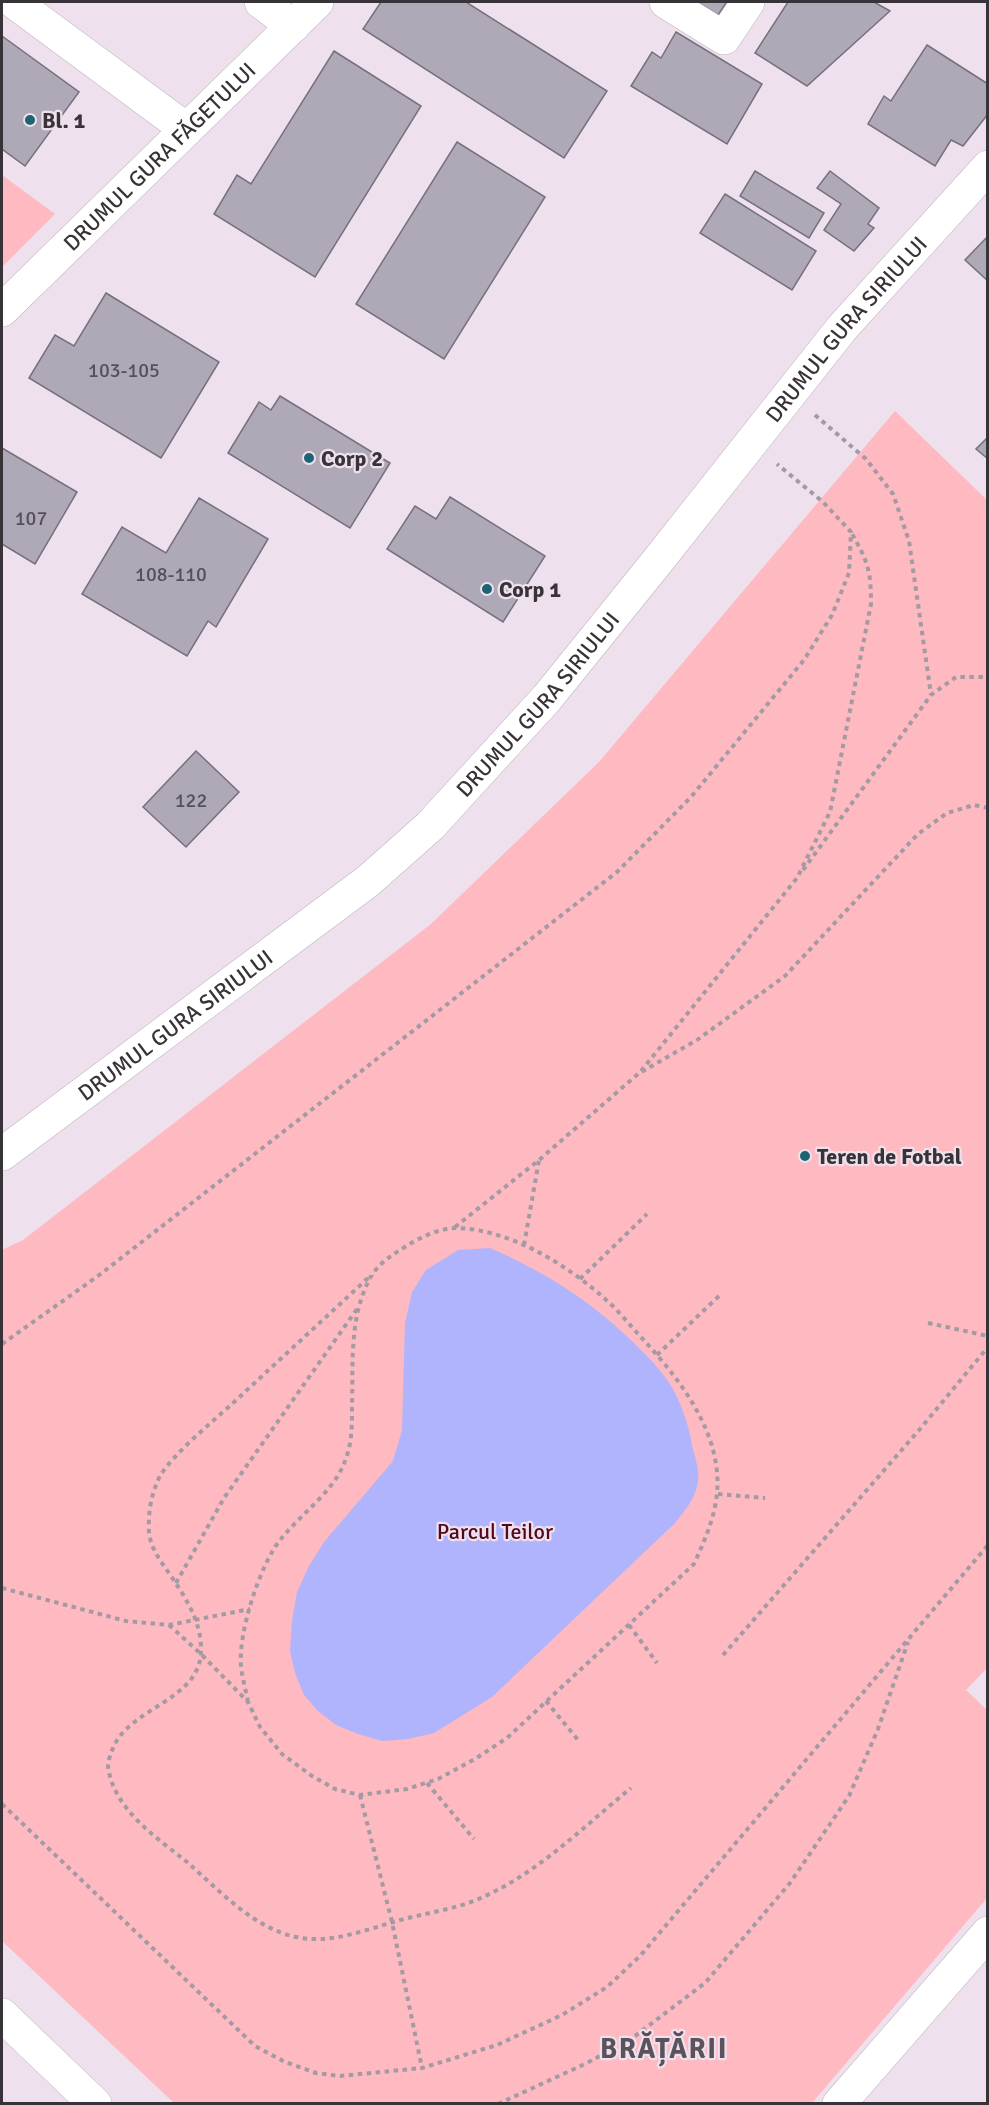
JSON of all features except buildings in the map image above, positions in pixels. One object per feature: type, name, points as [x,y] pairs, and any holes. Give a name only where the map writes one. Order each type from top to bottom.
[{"type":"street","points":[[14,2],[186,129]]},
{"type":"street","points":[[261,2],[293,26]]},
{"type":"street","name":"DRUMUL GURA FĂGETULUI","points":[[2,310],[317,2]]},
{"type":"street","points":[[666,2],[724,38],[748,2]]},
{"type":"street","name":"DRUMUL GURA SIRIULUI","points":[[2,1154],[368,881],[430,826],[547,698],[842,328],[987,167]]},
{"type":"street","points":[[839,2103],[987,1933]]},
{"type":"street","points":[[2,2014],[95,2103]]},
{"type":"path","points":[[791,393],[866,459],[893,494],[909,541],[931,695]]},
{"type":"path","points":[[751,443],[823,502],[851,532],[865,556],[871,574],[871,604],[830,812],[797,878]]},
{"type":"path","points":[[2,1344],[98,1276],[617,872],[691,797],[804,660],[832,615],[849,573],[851,532]]},
{"type":"path","points":[[631,1788],[537,1865],[508,1884],[474,1901],[348,1935],[320,1939],[297,1938],[274,1930],[251,1917],[135,1819],[114,1789],[108,1762],[116,1741],[138,1719],[181,1690],[193,1677],[201,1654],[197,1620],[176,1583],[158,1558],[149,1535],[150,1498],[162,1474],[190,1442],[387,1258],[422,1237],[454,1228],[539,1160],[638,1074],[797,878],[869,781],[900,734],[931,695],[956,677],[987,677]]},
{"type":"path","points":[[638,1074],[697,1040],[785,976],[918,834],[947,813],[974,805],[987,808]]},
{"type":"path","points":[[524,1245],[539,1160]]},
{"type":"path","points":[[580,1279],[647,1214]]},
{"type":"path","points":[[370,1276],[358,1308],[354,1343],[351,1444],[341,1470],[326,1490],[279,1541],[265,1567],[242,1637],[241,1665],[248,1702],[260,1726],[282,1754],[335,1790],[360,1795],[407,1789],[438,1779],[507,1738],[694,1564],[710,1530],[717,1494],[717,1467],[712,1445],[701,1419],[674,1374],[606,1299],[580,1279],[524,1245],[501,1236],[454,1228]]},
{"type":"path","points":[[657,1355],[719,1296]]},
{"type":"path","points":[[176,1583],[224,1498],[358,1308]]},
{"type":"path","points":[[928,1323],[987,1336]]},
{"type":"path","points":[[723,1655],[920,1429],[987,1347]]},
{"type":"path","points":[[717,1494],[765,1498]]},
{"type":"path","points":[[2,1804],[255,2046],[285,2062],[316,2073],[340,2076],[422,2068],[497,2045],[562,2014],[607,1987],[648,1947],[987,1545]]},
{"type":"path","points":[[2,1588],[126,1621],[169,1625],[250,1609]]},
{"type":"path","points":[[169,1625],[248,1702]]},
{"type":"path","points":[[629,1625],[657,1663]]},
{"type":"path","points":[[498,2103],[587,2063],[631,2039],[705,1983],[790,1883],[849,1796],[878,1729],[909,1638]]},
{"type":"path","points":[[546,1701],[578,1740]]},
{"type":"path","points":[[427,1783],[474,1839]]},
{"type":"path","points":[[360,1795],[392,1922],[422,2068]]},
{"type":"green space","points":[[2,175],[55,214],[2,267]]},
{"type":"green space","name":"Parcul Teilor","points":[[895,411],[987,500],[988,1667],[966,1690],[987,1710],[987,1898],[812,2103],[174,2103],[2,1941],[2,1250],[23,1240],[431,924],[599,762]]},
{"type":"water","points":[[490,1248],[532,1268],[590,1305],[625,1334],[658,1368],[673,1389],[685,1416],[698,1467],[697,1487],[689,1504],[674,1524],[492,1697],[434,1733],[408,1739],[382,1741],[336,1725],[318,1711],[304,1695],[295,1673],[290,1651],[297,1592],[324,1542],[393,1461],[402,1430],[405,1323],[412,1292],[426,1270],[458,1250]]},
{"type":"place","name":"Bl. 1","points":[[30,120]]},
{"type":"place","name":"Corp 2","points":[[309,458]]},
{"type":"place","name":"Corp 1","points":[[487,589]]},
{"type":"place","name":"Teren de Fotbal","points":[[805,1156]]},
{"type":"district","name":"BRĂȚĂRII","points":[[664,2048]]}]
